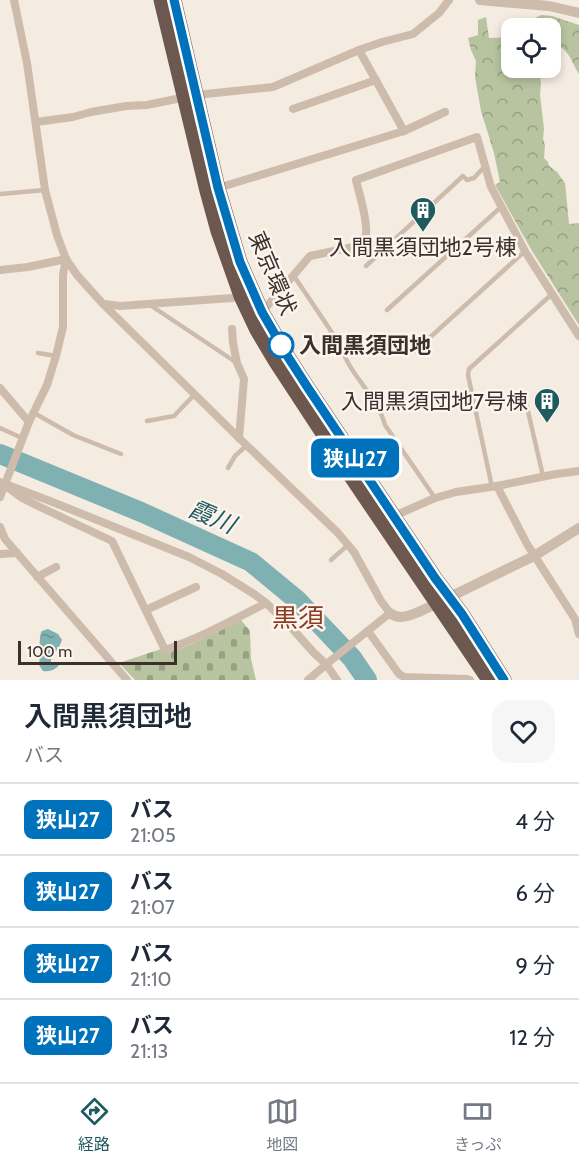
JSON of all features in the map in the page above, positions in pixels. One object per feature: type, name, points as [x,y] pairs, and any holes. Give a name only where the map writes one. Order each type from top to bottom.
[{"type":"highway","name":"東京環状","points":[[161,0],[240,262],[262,312],[303,381],[394,516],[489,680]]},
{"type":"highway","name":"東京環状","points":[[174,0],[212,211],[241,296],[257,330],[378,517],[488,653],[504,680]]},
{"type":"street","points":[[14,0],[27,63],[45,190],[66,259],[77,275],[103,303],[349,544],[390,614],[401,618],[443,600],[534,556],[579,528]]},
{"type":"street","points":[[36,122],[190,96],[273,87],[359,50],[413,34],[439,13],[449,0]]},
{"type":"street","points":[[480,0],[549,6],[579,13]]},
{"type":"street","points":[[359,50],[404,131]]},
{"type":"street","points":[[293,109],[376,80]]},
{"type":"street","points":[[218,188],[404,131],[445,112]]},
{"type":"street","points":[[262,312],[310,256],[357,246],[361,243],[366,234],[356,180],[477,137],[491,187],[501,207],[525,251],[579,336]]},
{"type":"street","points":[[0,270],[66,259]]},
{"type":"street","points":[[0,497],[3,483],[47,385],[56,356],[63,327],[63,275],[66,259]]},
{"type":"street","points":[[103,303],[120,306],[241,296]]},
{"type":"street","points":[[232,329],[237,363],[244,379],[239,438]]},
{"type":"street","points":[[0,388],[29,422]]},
{"type":"street","points":[[394,516],[435,498],[456,492],[579,471]]},
{"type":"street","points":[[3,483],[189,557],[222,574],[266,603],[321,661],[328,663],[337,680]]},
{"type":"street","points":[[3,483],[22,498],[112,541],[165,650],[185,643],[266,603]]},
{"type":"street","points":[[494,486],[526,544],[575,620],[579,634]]},
{"type":"street","points":[[0,527],[17,554],[127,680]]},
{"type":"street","points":[[0,554],[17,554]]},
{"type":"street","points":[[37,577],[56,567]]},
{"type":"street","points":[[146,610],[196,588]]},
{"type":"street","points":[[309,680],[390,614]]},
{"type":"street","points":[[368,631],[399,674],[404,677],[470,680]]},
{"type":"lane","points":[[366,267],[463,176],[467,180],[474,178],[485,166]]},
{"type":"lane","points":[[0,194],[45,190]]},
{"type":"lane","points":[[387,310],[501,207]]},
{"type":"lane","points":[[371,244],[391,243]]},
{"type":"lane","points":[[415,351],[525,251]]},
{"type":"lane","points":[[293,276],[341,346],[345,358],[382,412],[385,425],[435,498]]},
{"type":"lane","points":[[494,486],[468,375],[469,369],[552,294]]},
{"type":"lane","points":[[148,304],[237,363]]},
{"type":"lane","points":[[38,353],[56,356]]},
{"type":"lane","points":[[147,421],[174,416],[195,394]]},
{"type":"lane","points":[[524,394],[543,476]]},
{"type":"lane","points":[[34,412],[72,435],[121,454]]},
{"type":"lane","points":[[0,428],[24,439]]},
{"type":"lane","points":[[228,468],[235,456],[247,445]]},
{"type":"lane","points":[[331,560],[349,544]]},
{"type":"green space","points":[[541,15],[558,18],[535,18]]},
{"type":"green space","points":[[486,17],[489,38],[501,37],[501,78],[540,78],[544,158],[565,183],[569,224],[579,223],[579,325],[532,251],[495,185],[500,182],[481,111],[475,77],[476,61],[468,38],[478,35],[478,20]]},
{"type":"green space","points":[[561,19],[579,25],[579,74],[570,57],[562,48]]},
{"type":"green space","points":[[241,620],[250,631],[251,659],[256,680],[135,680],[119,663],[161,649],[164,654],[188,646]]},
{"type":"water","points":[[48,629],[58,634],[62,640],[51,658],[51,662],[57,662],[59,665],[52,670],[43,671],[39,665],[40,641],[42,631]]},
{"type":"waterway","name":"霞川","points":[[0,454],[141,512],[251,562],[297,600],[352,658],[367,680]]},
{"type":"bus line","name":"狭山27","points":[[174,0],[218,188],[240,262],[262,312],[308,388],[435,578],[462,614],[504,680]]},
{"type":"place","name":"入間黒須団地2号棟","points":[[423,233]]},
{"type":"place","name":"入間黒須団地","points":[[281,345]]},
{"type":"place","name":"入間黒須団地7号棟","points":[[547,424]]},
{"type":"district","name":"黒須","points":[[298,618]]}]
